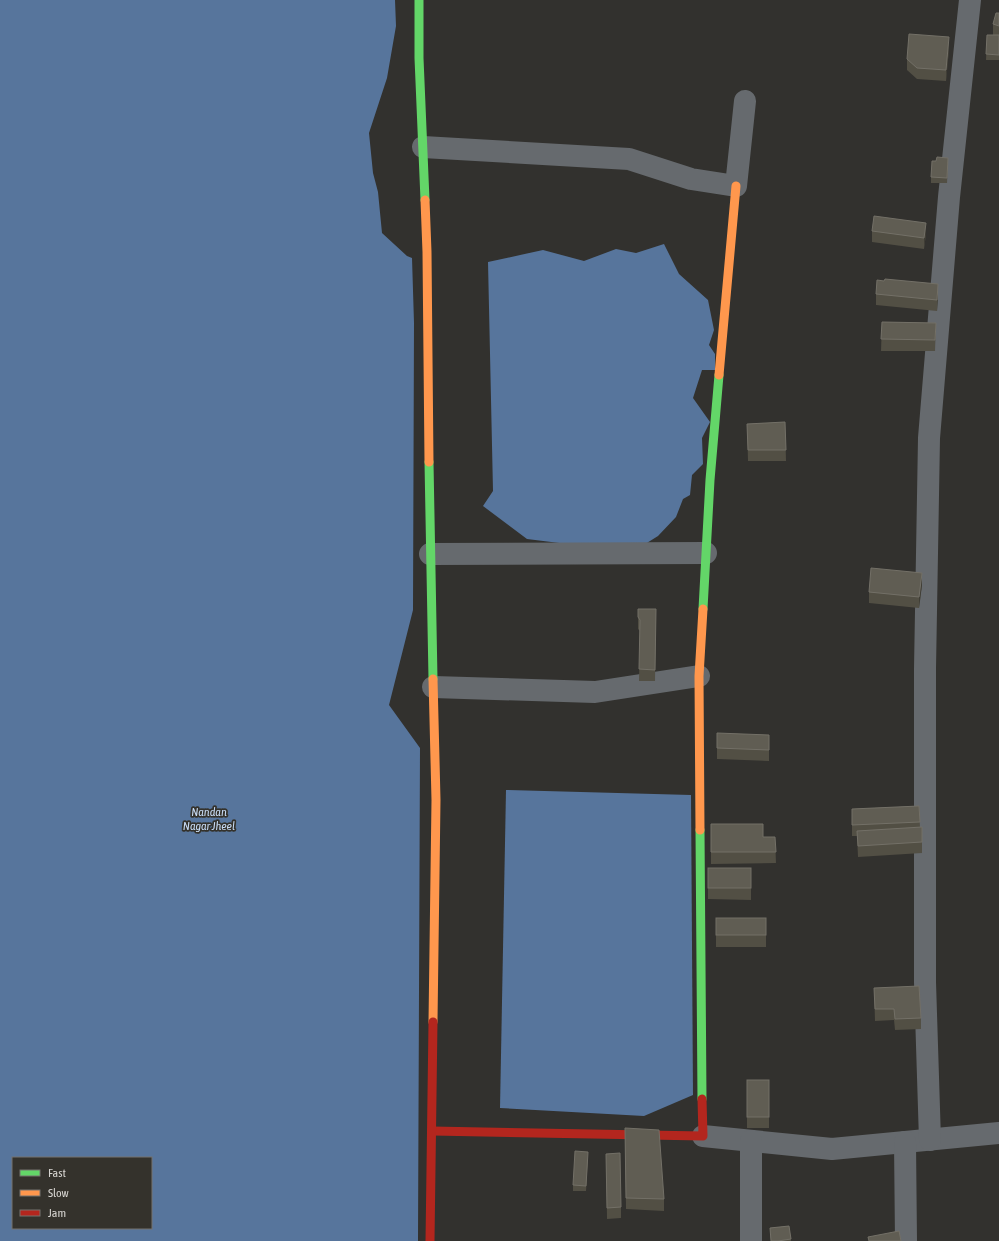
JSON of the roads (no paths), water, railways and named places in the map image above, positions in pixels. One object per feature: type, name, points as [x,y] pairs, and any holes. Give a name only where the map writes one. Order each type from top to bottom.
[{"type":"street","points":[[419,0],[427,252],[430,554],[436,800],[430,1241]]},
{"type":"street","points":[[930,1140],[925,951],[925,669],[929,438],[949,197],[970,0]]},
{"type":"street","points":[[703,1136],[699,676],[710,480],[745,101]]},
{"type":"street","points":[[423,147],[629,159],[691,179],[736,186]]},
{"type":"street","points":[[430,554],[706,553]]},
{"type":"street","points":[[433,687],[595,692],[699,676]]},
{"type":"street","points":[[432,1131],[703,1136],[832,1149],[999,1133]]},
{"type":"street","points":[[751,1141],[751,1241]]},
{"type":"street","points":[[905,1142],[906,1241]]},
{"type":"water","name":"Nandan Nagar Jheel","points":[[0,0],[395,0],[396,26],[387,78],[369,133],[373,173],[378,192],[382,233],[407,256],[412,258],[414,323],[413,610],[389,705],[420,748],[418,1241],[0,1241]]},
{"type":"water","points":[[664,244],[679,274],[708,300],[714,330],[709,345],[715,354],[715,370],[702,370],[693,398],[710,422],[702,438],[703,464],[692,475],[690,495],[683,499],[676,517],[658,536],[642,546],[616,550],[527,539],[483,506],[493,491],[488,262],[543,250],[584,261],[616,249],[636,253]]},
{"type":"water","points":[[506,790],[691,795],[693,1095],[644,1116],[500,1108]]}]
